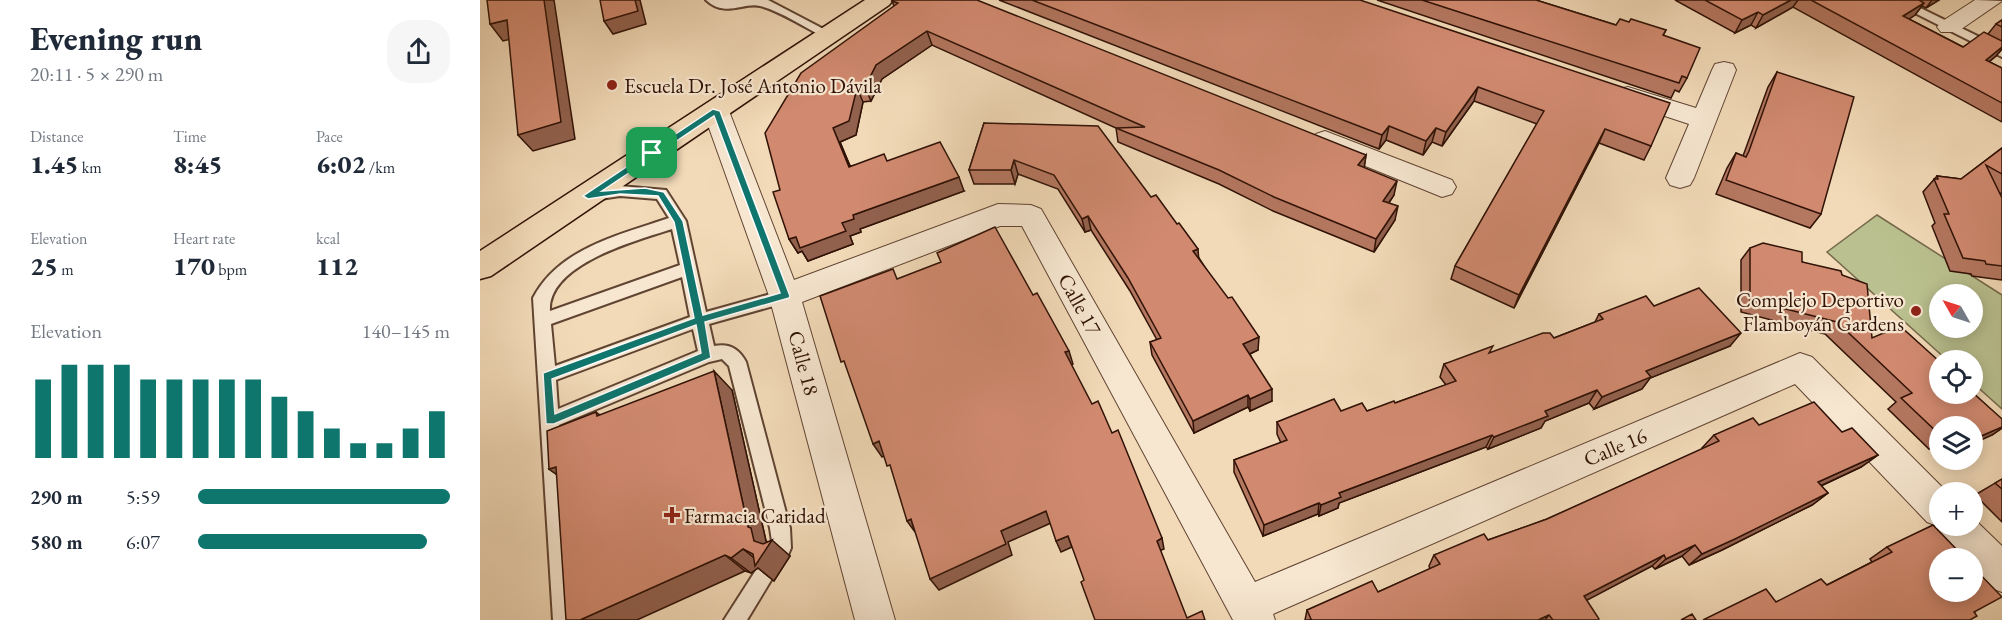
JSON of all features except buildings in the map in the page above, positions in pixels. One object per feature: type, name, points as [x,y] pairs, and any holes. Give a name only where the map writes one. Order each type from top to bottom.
[{"type":"main road","points":[[480,267],[881,0]]},
{"type":"street","points":[[1949,27],[1991,0]]},
{"type":"street","points":[[1680,178],[1725,70]]},
{"type":"street","points":[[1604,87],[1704,120]]},
{"type":"street","name":"Calle 18","points":[[716,111],[786,296],[873,619]]},
{"type":"street","points":[[1300,131],[1442,187]]},
{"type":"street","name":"Calle 17","points":[[786,296],[998,215],[1031,216],[1251,612]]},
{"type":"street","name":"Calle 16","points":[[1251,612],[1800,367],[1929,499]]},
{"type":"street","points":[[1966,536],[2002,573]]},
{"type":"lane","points":[[712,0],[721,5],[737,6],[761,0],[829,35]]},
{"type":"lane","points":[[1895,0],[2002,53]]},
{"type":"lane","points":[[588,196],[620,191],[645,191],[661,194],[678,221],[707,355]]},
{"type":"lane","points":[[564,620],[541,298],[550,283],[566,266],[584,254],[678,221]]},
{"type":"lane","points":[[543,320],[688,268]]},
{"type":"lane","points":[[547,376],[700,320],[786,296]]},
{"type":"lane","points":[[550,421],[707,355],[724,351],[737,362],[780,528],[781,548]]},
{"type":"lane","points":[[735,620],[763,577]]},
{"type":"green space","name":"Complejo Deportivo Flamboyán Gardens","points":[[1877,215],[2002,295],[2002,409],[1983,392],[1983,350],[1936,350],[1827,252]]},
{"type":"place","name":"Escuela Dr. José Antonio Dávila","points":[[612,85]]},
{"type":"place","name":"Complejo Deportivo Flamboyán Gardens","points":[[1916,311]]},
{"type":"place","name":"Farmacia Caridad","points":[[672,515]]},
{"type":"route","points":[[652,153],[588,196],[620,191],[645,191],[661,194],[678,221],[700,320],[547,376],[550,421],[707,355],[700,320],[786,296],[716,111],[652,153]]}]
